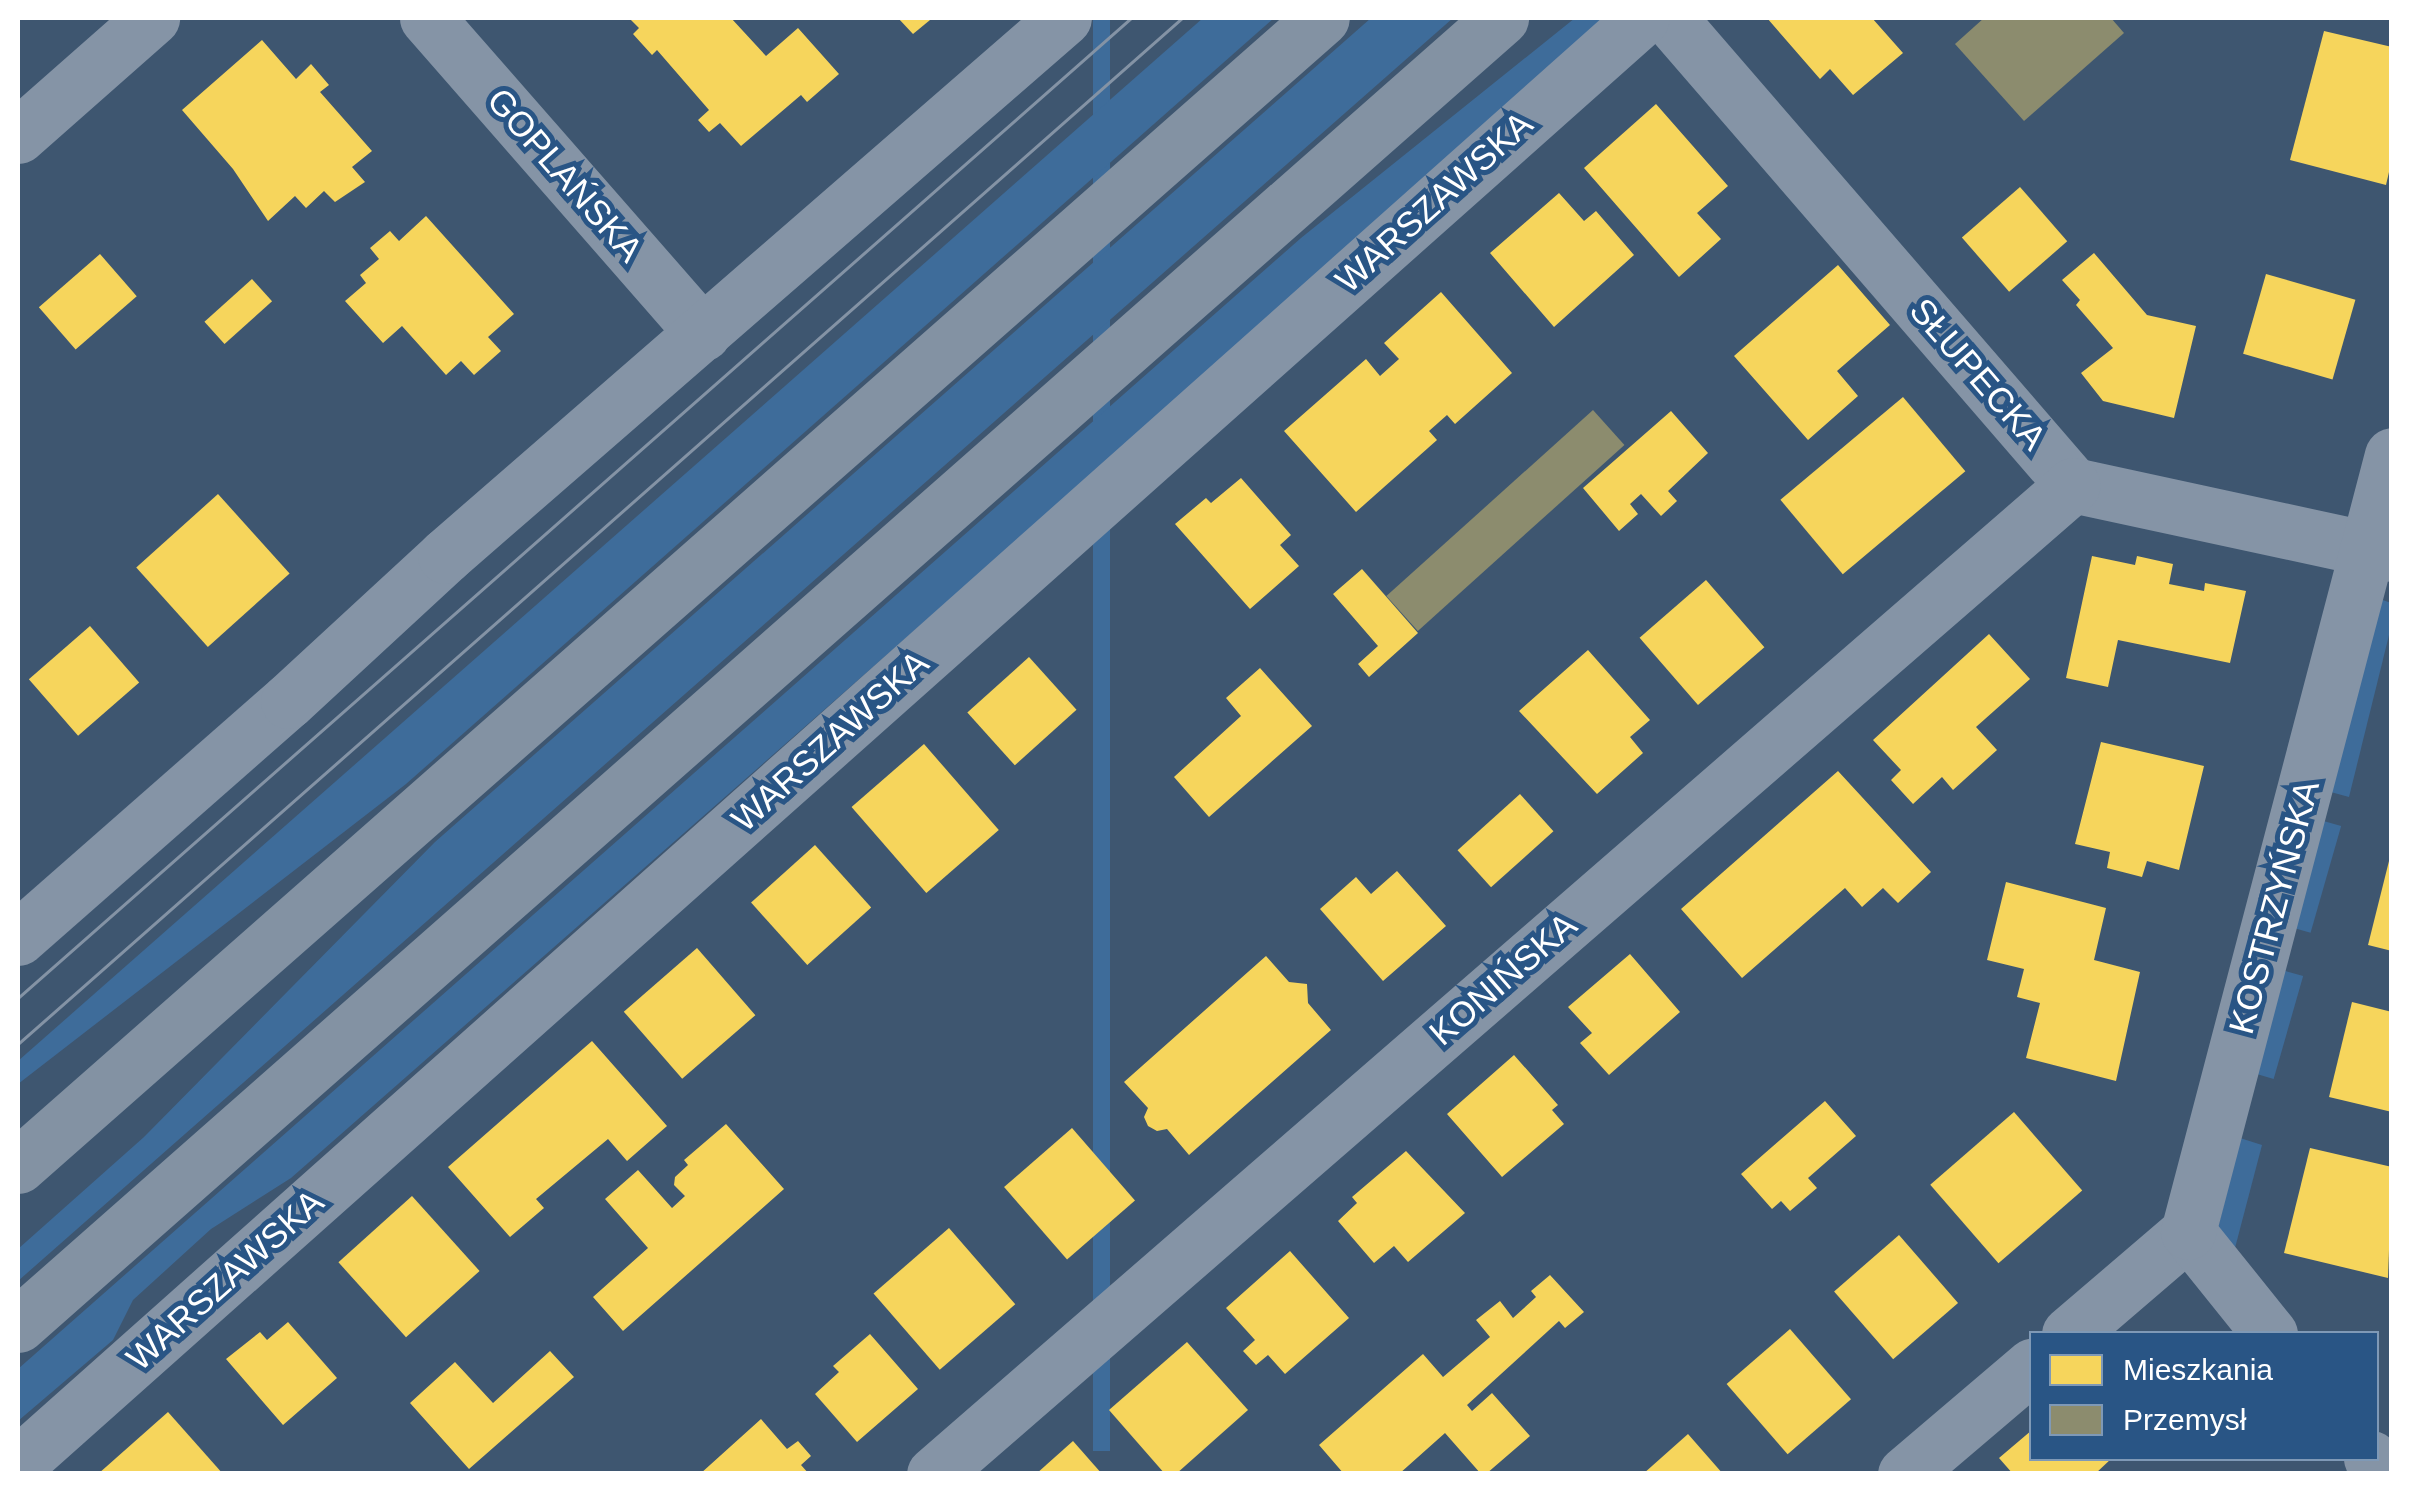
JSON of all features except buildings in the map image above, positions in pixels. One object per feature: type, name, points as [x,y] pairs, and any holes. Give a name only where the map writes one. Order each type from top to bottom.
[{"type":"main road","points":[[18,1166],[1322,18]]},
{"type":"main road","points":[[18,1326],[1501,18]]},
{"type":"street","points":[[18,136],[152,18]]},
{"type":"street","name":"GOPLAŃSKA","points":[[427,18],[703,332]]},
{"type":"street","points":[[18,938],[1064,18]]},
{"type":"street","name":"WARSZAWSKA","points":[[18,1464],[1642,18]]},
{"type":"street","name":"SŁUPECKA","points":[[1669,18],[2073,485]]},
{"type":"street","name":"KOSTRZYŃSKA","points":[[2188,1232],[2380,552],[2392,454]]},
{"type":"street","points":[[2073,485],[2380,552]]},
{"type":"street","name":"KONIŃSKA","points":[[934,1474],[2073,485]]},
{"type":"street","points":[[2072,1331],[2188,1232],[2268,1331]]},
{"type":"street","points":[[1905,1474],[2029,1369]]},
{"type":"shaded area","points":[[1093,18],[1110,18],[1110,1451],[1093,1451]]},
{"type":"shaded area","points":[[1203,18],[1274,18],[406,784],[18,1084],[18,1061]]},
{"type":"shaded area","points":[[1371,18],[1453,18],[18,1281],[18,1249],[144,1137],[435,842]]},
{"type":"shaded area","points":[[1575,18],[1612,18],[291,1178],[211,1229],[133,1300],[113,1340],[18,1421],[18,1369],[1301,238]]},
{"type":"shaded area","points":[[2380,599],[2391,603],[2391,627],[2349,797],[2327,791]]},
{"type":"shaded area","points":[[2320,820],[2341,826],[2311,933],[2289,927]]},
{"type":"shaded area","points":[[2282,970],[2303,976],[2274,1079],[2253,1073]]},
{"type":"shaded area","points":[[2240,1138],[2262,1145],[2230,1267],[2217,1232]]},
{"type":"tram line","points":[[18,998],[1131,18]]},
{"type":"tram line","points":[[18,1044],[1182,18]]}]
